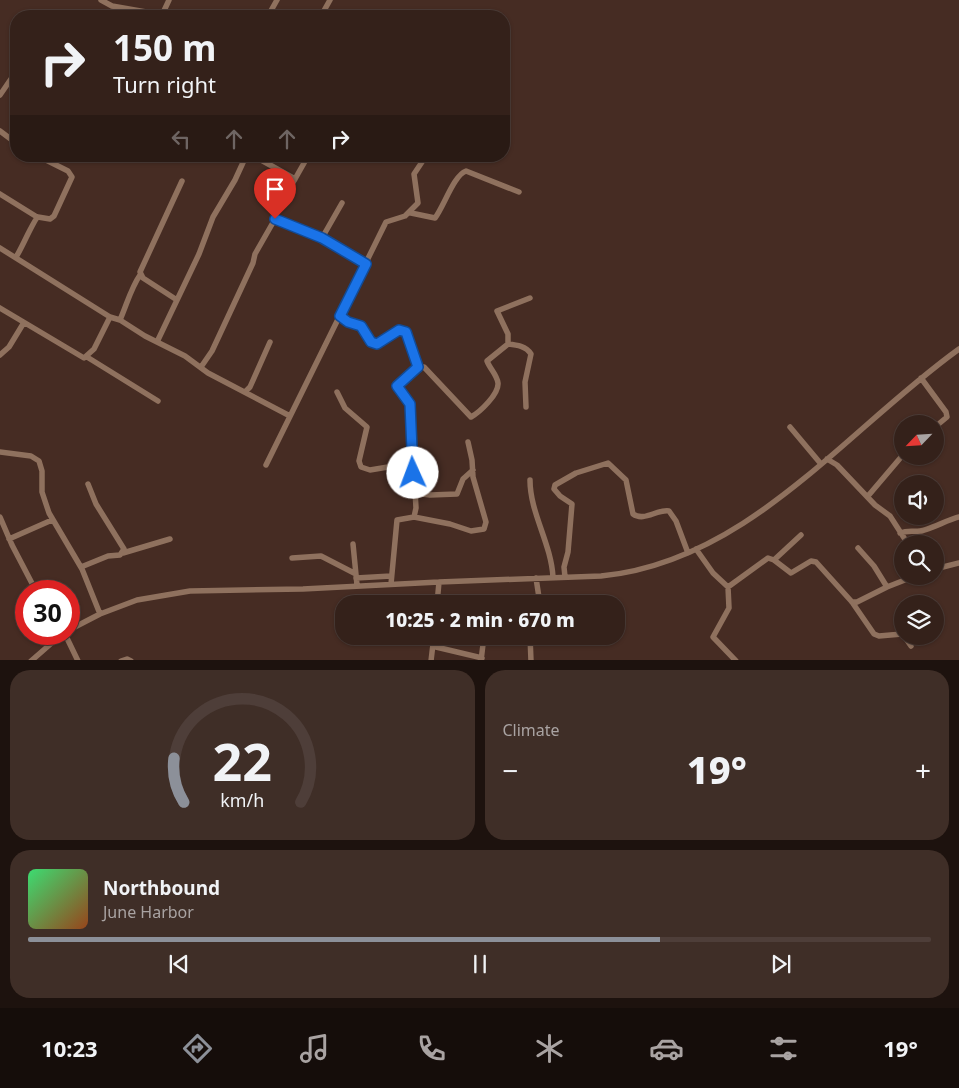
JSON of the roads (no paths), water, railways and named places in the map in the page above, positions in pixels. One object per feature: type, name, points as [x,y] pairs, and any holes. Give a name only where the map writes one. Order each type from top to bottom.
[{"type":"street","points":[[101,0],[112,6],[134,10]]},
{"type":"street","points":[[0,95],[10,80]]},
{"type":"street","points":[[0,194],[36,217],[50,219],[54,216],[72,177],[68,171],[50,162]]},
{"type":"street","points":[[157,342],[199,254],[213,217],[243,162]]},
{"type":"street","points":[[265,162],[295,179]]},
{"type":"street","points":[[201,367],[212,351],[255,254],[275,219],[278,207],[305,162]]},
{"type":"street","points":[[266,465],[293,413],[318,356],[340,316],[386,222],[410,213],[418,203],[419,198],[414,174],[422,162]]},
{"type":"street","points":[[410,213],[435,218],[450,193],[455,179],[466,171],[519,192]]},
{"type":"street","points":[[120,320],[130,298],[132,286],[140,274],[182,181]]},
{"type":"street","points":[[322,238],[342,202]]},
{"type":"street","points":[[16,257],[36,217]]},
{"type":"street","points":[[275,219],[322,238],[366,264]]},
{"type":"street","points":[[0,248],[110,317],[120,320],[290,416]]},
{"type":"street","points":[[140,274],[177,300]]},
{"type":"street","points":[[508,344],[508,334],[497,311],[530,298]]},
{"type":"street","points":[[0,308],[23,324],[81,357],[86,357],[158,401]]},
{"type":"street","points":[[340,316],[348,322],[361,326],[374,344],[403,330],[408,335],[418,367]]},
{"type":"street","points":[[86,357],[94,349],[110,317]]},
{"type":"street","points":[[0,355],[9,346],[23,324]]},
{"type":"street","points":[[245,392],[250,387],[270,342]]},
{"type":"street","points":[[414,517],[410,404],[397,386],[418,367],[424,367],[465,413],[471,417],[478,412],[497,389],[498,382],[487,361],[508,344]]},
{"type":"street","points":[[508,344],[528,349],[531,354],[525,382],[526,407]]},
{"type":"street","points":[[80,624],[100,614],[137,600],[190,592],[303,590],[357,585],[623,574],[688,553],[745,524],[827,459],[876,414],[959,349]]},
{"type":"street","points":[[921,378],[931,395],[946,412],[944,419]]},
{"type":"street","points":[[337,392],[345,408],[367,427],[359,461],[361,467],[370,470],[394,468],[413,473]]},
{"type":"street","points":[[790,427],[821,464]]},
{"type":"street","points":[[391,584],[397,520],[414,517],[450,524],[471,531],[484,529],[486,522],[468,442]]},
{"type":"street","points":[[0,452],[30,456],[39,461],[42,471],[42,492],[52,520],[85,574],[100,614]]},
{"type":"street","points":[[827,459],[837,465],[890,516],[900,533],[910,530],[921,531],[959,517]]},
{"type":"street","points":[[565,576],[564,568],[568,552],[572,504],[560,496],[554,489],[555,485],[576,473],[608,463],[626,480],[633,514],[637,517],[645,517],[662,510],[669,512],[676,521],[688,553]]},
{"type":"street","points":[[868,496],[894,465]]},
{"type":"street","points":[[414,493],[430,495],[457,494],[463,479],[473,470]]},
{"type":"street","points":[[530,480],[530,494],[549,550],[553,577]]},
{"type":"street","points":[[88,484],[96,504],[124,547],[123,553]]},
{"type":"street","points":[[0,517],[30,580]]},
{"type":"street","points":[[9,539],[52,520]]},
{"type":"street","points":[[774,560],[801,535]]},
{"type":"street","points":[[81,567],[102,558],[170,539]]},
{"type":"street","points":[[353,544],[357,585]]},
{"type":"street","points":[[858,548],[874,566],[887,587]]},
{"type":"street","points":[[696,549],[713,573],[728,587],[729,608],[713,637],[736,660]]},
{"type":"street","points":[[292,558],[321,556],[355,575],[391,576]]},
{"type":"street","points":[[728,587],[768,558],[774,560],[791,573],[811,560],[816,562],[852,602],[874,634],[879,636],[894,635]]},
{"type":"street","points":[[944,567],[959,563]]},
{"type":"street","points":[[85,574],[89,564]]},
{"type":"street","points":[[536,578],[539,595]]},
{"type":"street","points":[[438,595],[439,582]]},
{"type":"street","points":[[852,602],[857,602],[894,584]]},
{"type":"street","points":[[31,660],[45,645]]},
{"type":"street","points":[[70,645],[78,660]]},
{"type":"street","points":[[431,660],[433,645]]},
{"type":"street","points":[[435,645],[441,649],[481,659],[483,645]]},
{"type":"street","points":[[530,645],[531,660]]},
{"type":"street","points":[[121,660],[127,658],[131,660]]}]
